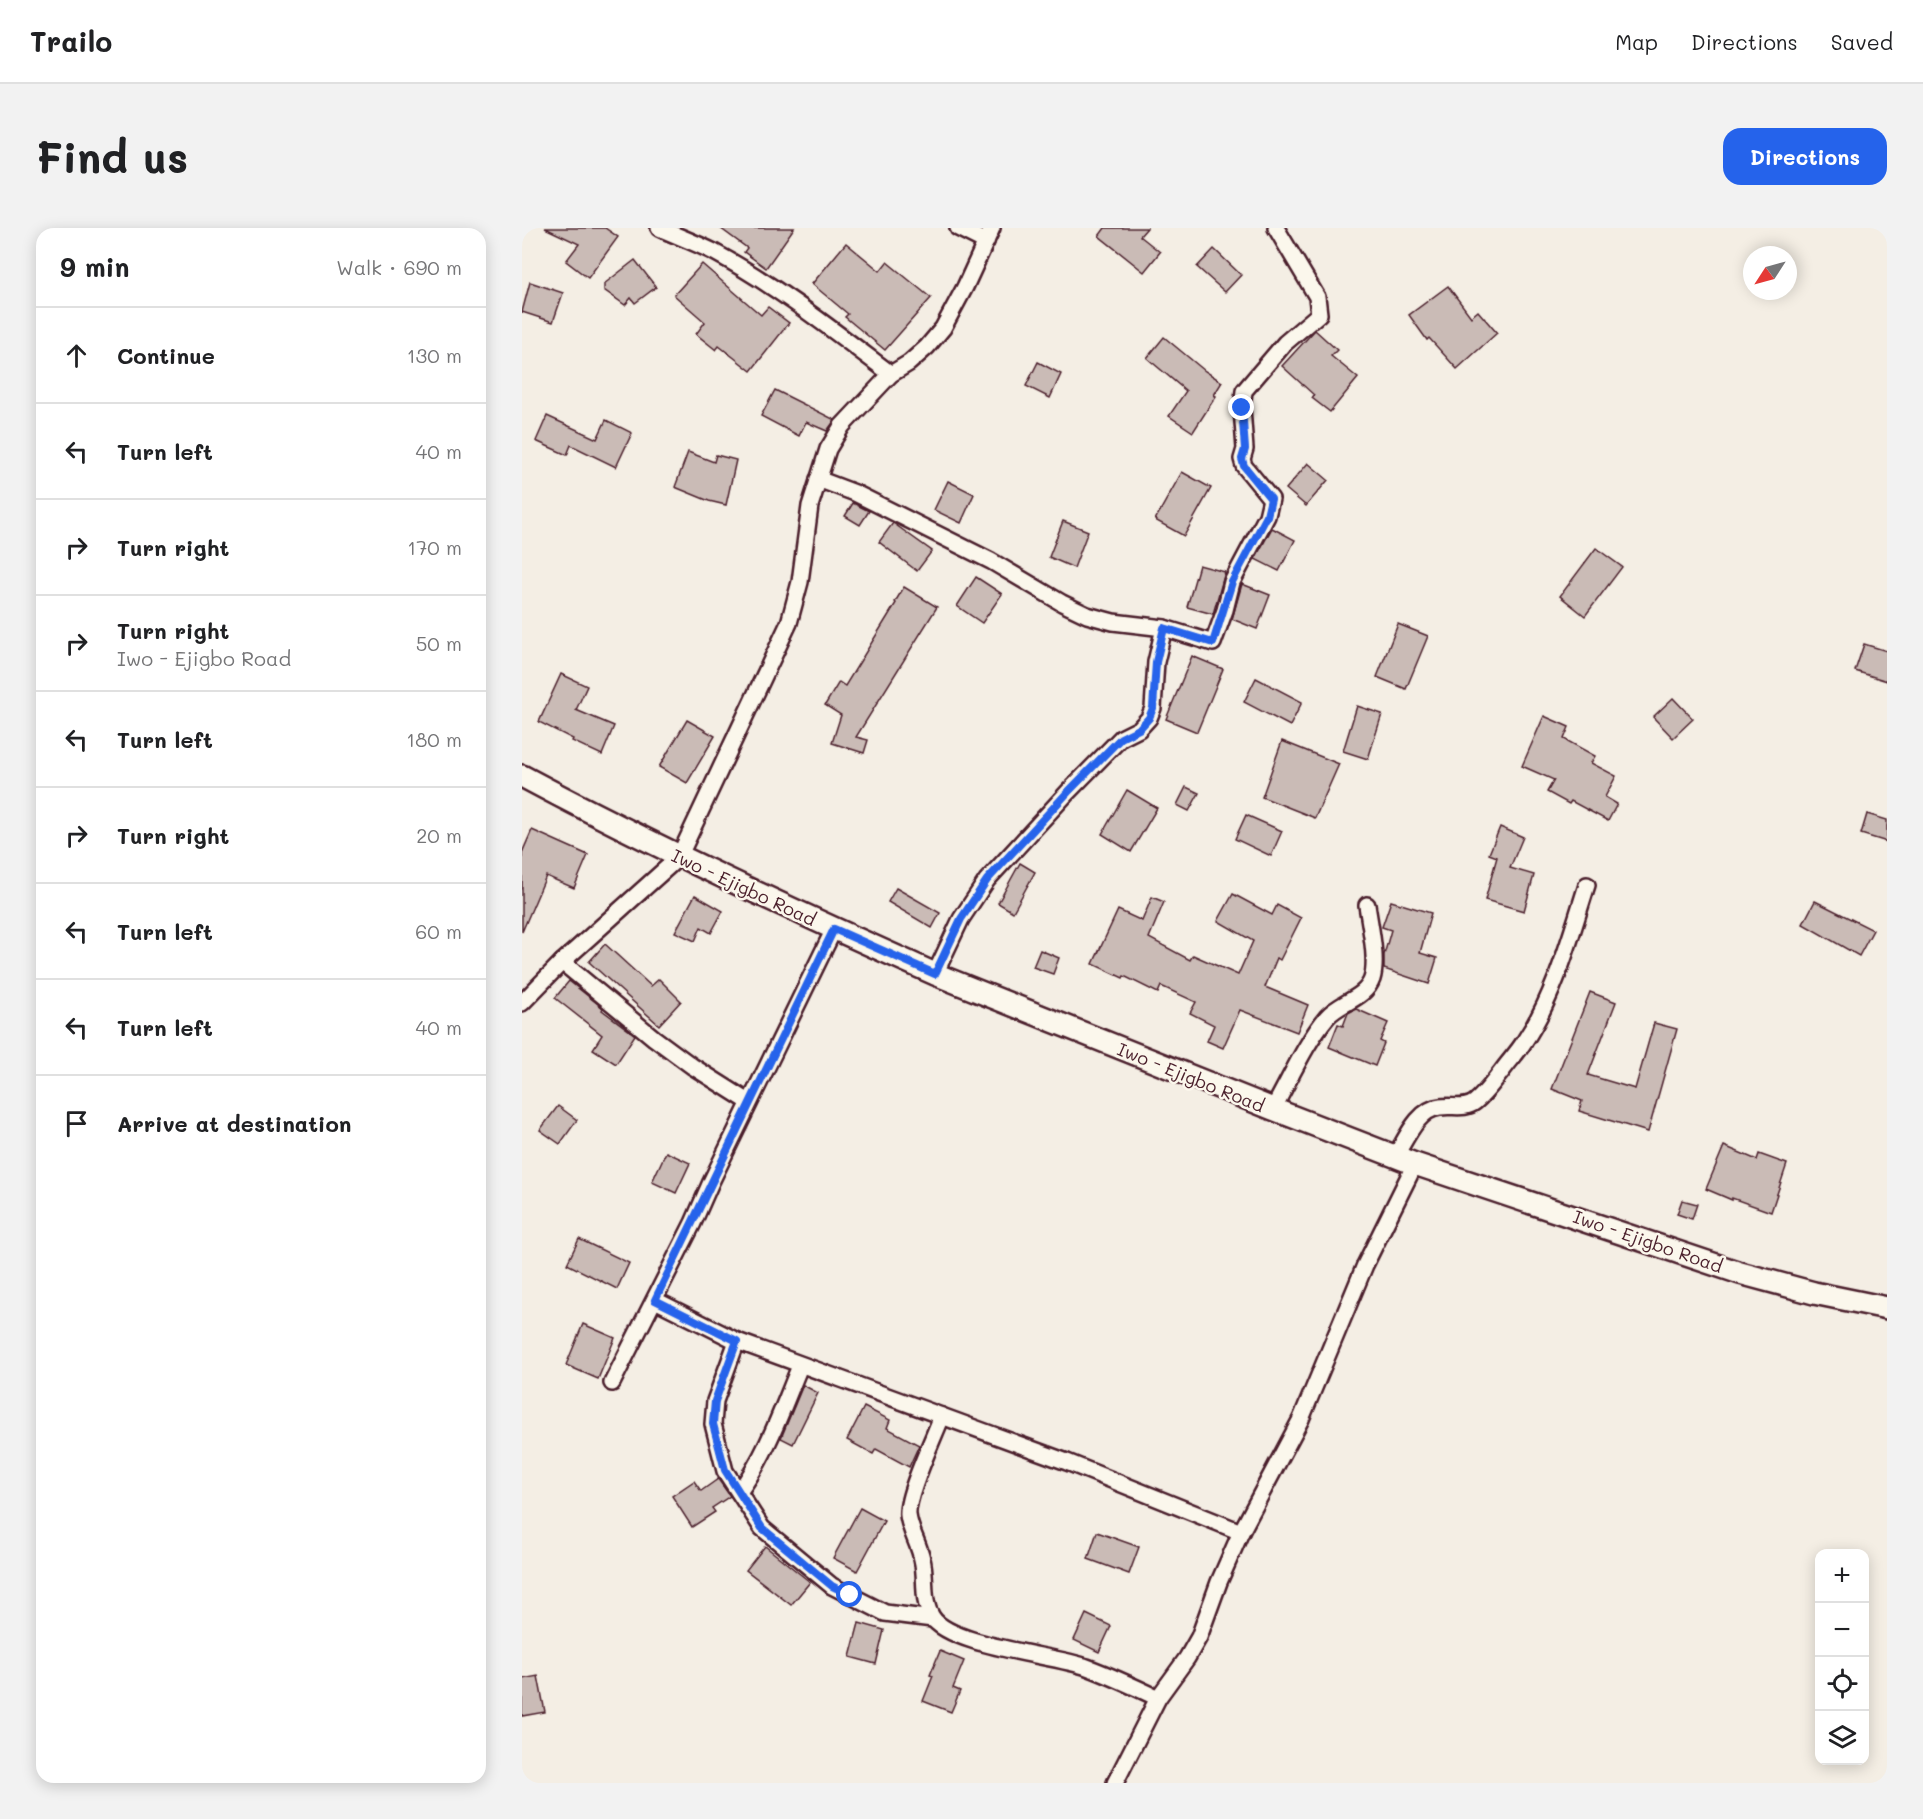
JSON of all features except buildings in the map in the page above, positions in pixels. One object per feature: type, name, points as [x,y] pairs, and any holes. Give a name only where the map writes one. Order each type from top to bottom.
[{"type":"main road","name":"Iwo - Ejigbo Road","points":[[522,776],[679,857],[935,974],[1273,1109],[1405,1159],[1740,1273],[1814,1293],[1887,1308]]},
{"type":"street","points":[[659,228],[712,252],[759,279],[801,306],[891,374]]},
{"type":"street","points":[[522,1002],[562,962],[679,857],[789,623],[800,582],[810,506],[828,449],[842,426],[891,374],[909,363],[943,328],[989,235],[958,228]]},
{"type":"street","points":[[818,479],[855,493],[980,555],[1087,615],[1113,622],[1164,628],[1213,643],[1232,582],[1267,516],[1271,499],[1244,466],[1242,459],[1245,449],[1242,408],[1244,391],[1285,343],[1319,314],[1317,297],[1276,228]]},
{"type":"street","points":[[935,974],[961,919],[987,880],[1121,738],[1139,729],[1149,718],[1153,708],[1156,662],[1164,628]]},
{"type":"street","points":[[1115,1783],[1158,1698],[1200,1637],[1219,1582],[1241,1532],[1301,1419],[1365,1265],[1421,1117],[1438,1107],[1468,1107],[1476,1102],[1525,1041],[1545,1004],[1566,951],[1587,885]]},
{"type":"street","points":[[1273,1109],[1328,1016],[1368,987],[1374,966],[1367,905]]},
{"type":"street","points":[[612,1383],[693,1223],[749,1102],[834,929]]},
{"type":"street","points":[[562,962],[654,1038],[692,1066],[749,1102]]},
{"type":"street","points":[[655,1300],[737,1341],[800,1366],[1067,1462],[1241,1532]]},
{"type":"street","points":[[737,1341],[715,1401],[713,1424],[725,1470],[762,1528],[832,1586],[885,1613],[933,1619]]},
{"type":"street","points":[[739,1492],[754,1472],[762,1456],[800,1366]]},
{"type":"street","points":[[942,1416],[910,1498],[908,1514],[922,1558],[926,1607],[933,1619],[943,1628],[961,1635],[1013,1651],[1087,1667],[1158,1698]]},
{"type":"route","points":[[850,1595],[832,1586],[762,1528],[725,1470],[713,1424],[715,1401],[737,1341],[655,1300],[834,929],[935,974],[961,919],[987,880],[1121,738],[1139,729],[1149,718],[1153,708],[1156,662],[1164,628],[1213,643],[1232,582],[1267,516],[1271,499],[1244,466],[1242,408]]}]
